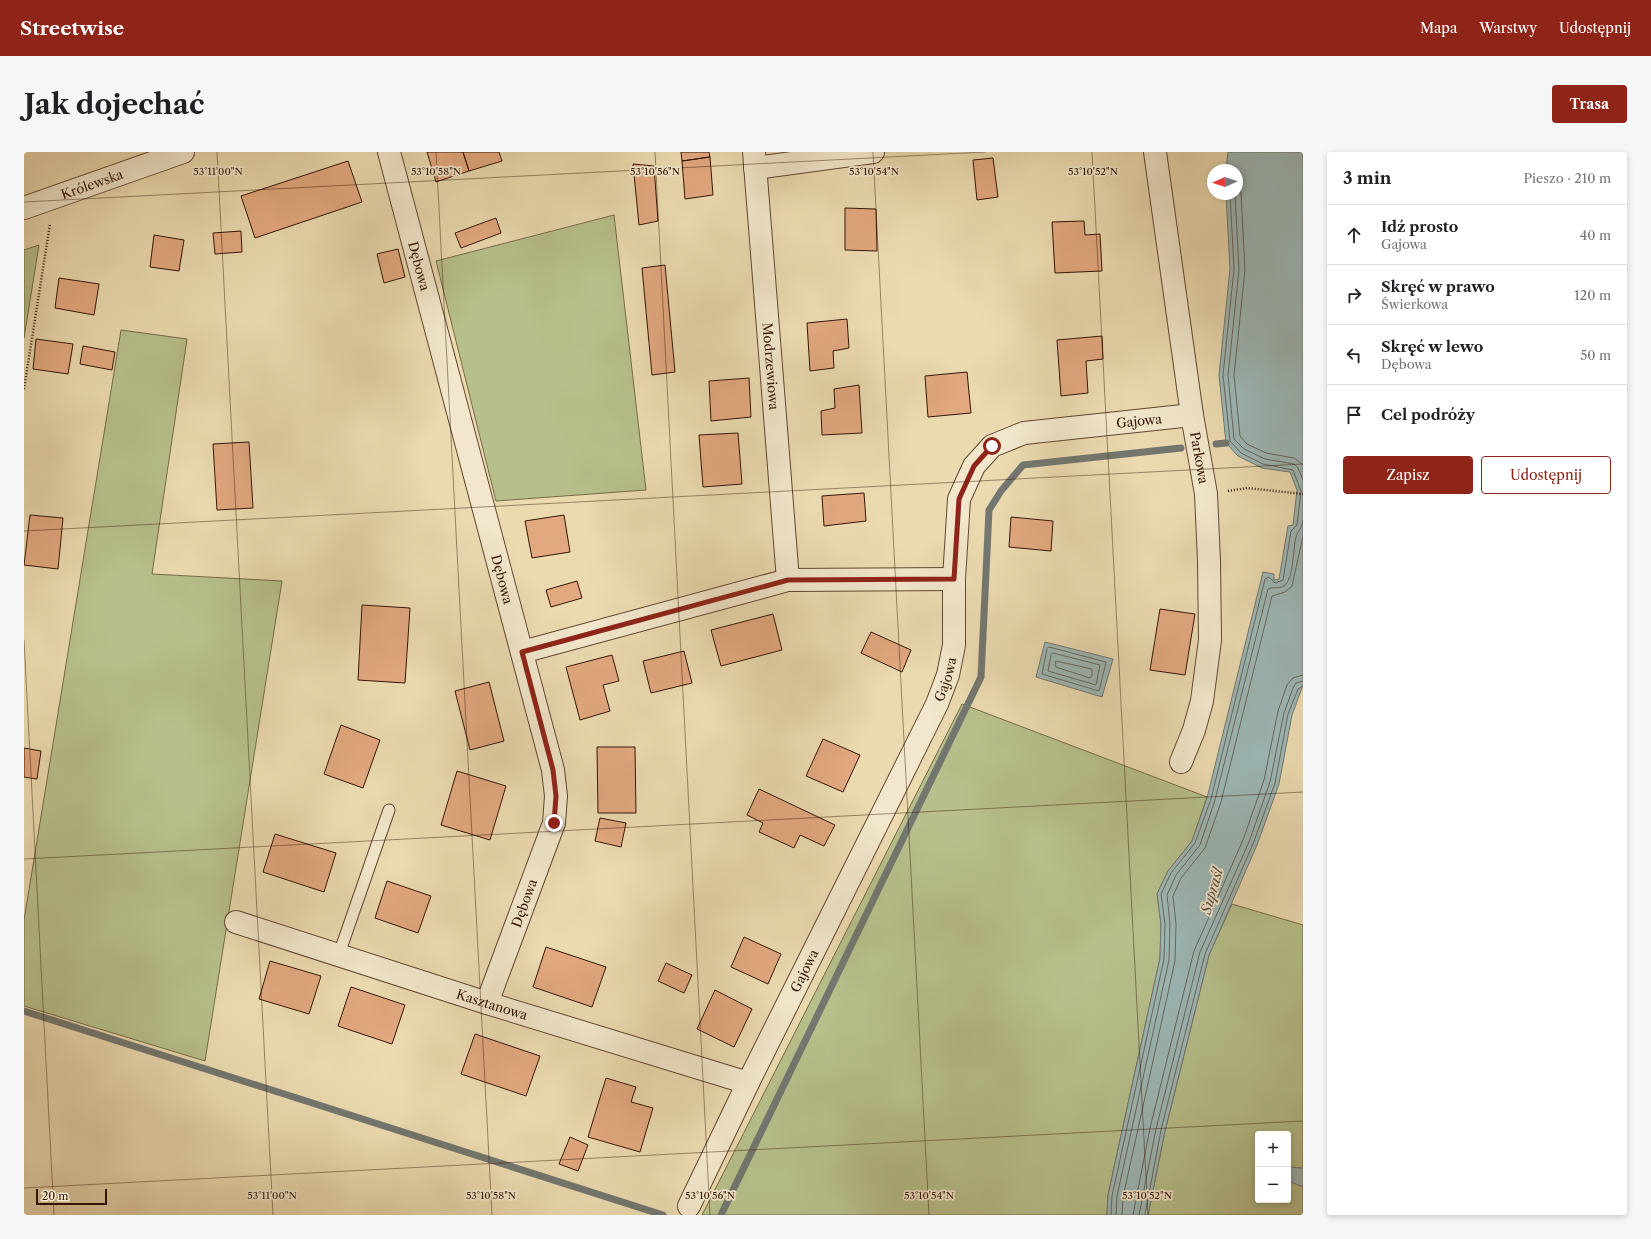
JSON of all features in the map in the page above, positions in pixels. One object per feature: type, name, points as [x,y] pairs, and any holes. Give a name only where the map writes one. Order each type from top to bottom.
[{"type":"street","name":"Królewska","points":[[24,208],[183,152]]},
{"type":"street","name":"Dębowa","points":[[390,152],[553,770],[556,796],[554,823],[487,1003]]},
{"type":"street","points":[[754,160],[873,152]]},
{"type":"street","name":"Parkowa","points":[[1155,152],[1192,415],[1206,494],[1209,561],[1210,640],[1202,701],[1194,730],[1181,762]]},
{"type":"street","name":"Modrzewiowa","points":[[754,160],[788,580]]},
{"type":"street","name":"Gajowa","points":[[689,1206],[748,1083],[937,704],[948,676],[954,645],[954,579],[959,499],[974,466],[992,446],[1024,433],[1192,415]]},
{"type":"street","points":[[522,652],[788,580],[954,579]]},
{"type":"street","name":"Kasztanowa","points":[[236,922],[487,1003],[748,1083]]},
{"type":"lane","points":[[339,954],[389,810]]},
{"type":"path","points":[[24,389],[50,227],[48,200]]},
{"type":"path","points":[[1206,494],[1247,488],[1303,494]]},
{"type":"green space","points":[[614,215],[646,490],[496,501],[436,261]]},
{"type":"green space","points":[[39,245],[24,338],[24,250]]},
{"type":"green space","points":[[121,330],[187,339],[152,574],[282,581],[205,1061],[24,1006],[24,920]]},
{"type":"green space","points":[[962,704],[1207,797],[1192,841],[1168,871],[1157,894],[1161,924],[1160,958],[1108,1195],[1107,1215],[702,1215]]},
{"type":"green space","points":[[1232,904],[1303,925],[1303,1215],[1148,1215],[1165,1131],[1209,955]]},
{"type":"water","name":"Supraśl","points":[[1228,152],[1303,152],[1303,685],[1292,715],[1279,784],[1257,845],[1209,955],[1165,1131],[1148,1215],[1107,1215],[1108,1195],[1160,958],[1161,924],[1157,894],[1168,871],[1192,841],[1207,798],[1263,572],[1274,574],[1274,580],[1279,579],[1288,526],[1293,525],[1297,490],[1290,472],[1262,468],[1238,456],[1226,443],[1219,375],[1230,269],[1226,200],[1243,200],[1243,164],[1227,164]]},
{"type":"water","points":[[1045,642],[1113,659],[1102,697],[1036,677]]},
{"type":"water","points":[[1291,1167],[1303,1168],[1303,1187],[1291,1182]]},
{"type":"building","points":[[427,152],[463,152],[469,171],[436,182]]},
{"type":"building","points":[[463,152],[499,152],[502,161],[469,171]]},
{"type":"building","points":[[681,152],[709,152],[710,157],[682,161]]},
{"type":"building","points":[[710,157],[713,195],[685,199],[682,161]]},
{"type":"building","points":[[993,158],[998,197],[977,200],[973,160]]},
{"type":"building","points":[[348,161],[362,202],[255,238],[241,196]]},
{"type":"building","points":[[633,164],[654,166],[658,221],[639,225]]},
{"type":"building","points":[[845,208],[876,209],[877,251],[845,250]]},
{"type":"building","points":[[496,218],[501,233],[461,248],[455,233]]},
{"type":"building","points":[[1084,221],[1085,235],[1100,234],[1102,271],[1055,273],[1052,222]]},
{"type":"building","points":[[241,231],[242,252],[215,254],[213,233]]},
{"type":"building","points":[[154,235],[184,240],[179,271],[150,267]]},
{"type":"building","points":[[398,249],[405,277],[384,283],[377,254]]},
{"type":"building","points":[[665,265],[675,372],[652,375],[642,268]]},
{"type":"building","points":[[59,278],[99,284],[94,315],[55,308]]},
{"type":"building","points":[[847,319],[849,348],[833,351],[834,368],[810,371],[807,323]]},
{"type":"building","points":[[1102,336],[1103,359],[1086,361],[1088,393],[1061,396],[1057,340]]},
{"type":"building","points":[[36,339],[73,344],[68,374],[33,369]]},
{"type":"building","points":[[83,346],[115,352],[112,370],[80,364]]},
{"type":"building","points":[[967,372],[971,413],[928,417],[925,376]]},
{"type":"building","points":[[749,378],[751,417],[711,421],[709,381]]},
{"type":"building","points":[[859,385],[862,433],[822,435],[821,411],[835,408],[834,389]]},
{"type":"building","points":[[738,433],[742,484],[703,487],[699,435]]},
{"type":"building","points":[[249,442],[253,508],[217,510],[213,444]]},
{"type":"building","points":[[864,493],[866,521],[824,526],[822,496]]},
{"type":"building","points":[[30,515],[63,518],[58,569],[24,565]]},
{"type":"building","points":[[564,515],[570,552],[532,558],[525,521]]},
{"type":"building","points":[[1011,517],[1053,521],[1051,551],[1009,547]]},
{"type":"building","points":[[577,581],[582,598],[551,607],[546,590]]},
{"type":"building","points":[[362,605],[410,608],[405,683],[358,680]]},
{"type":"building","points":[[1160,609],[1195,614],[1185,675],[1150,670]]},
{"type":"building","points":[[773,614],[782,650],[721,666],[711,630]]},
{"type":"building","points":[[871,632],[911,650],[902,672],[861,653]]},
{"type":"building","points":[[684,651],[692,683],[651,693],[643,661]]},
{"type":"building","points":[[612,655],[619,681],[603,685],[610,711],[580,720],[566,667]]},
{"type":"building","points":[[489,682],[504,741],[470,750],[455,691]]},
{"type":"building","points":[[341,725],[380,740],[363,788],[324,774]]},
{"type":"building","points":[[823,739],[860,755],[843,792],[806,776]]},
{"type":"building","points":[[597,747],[635,747],[636,813],[598,813]]},
{"type":"building","points":[[24,748],[41,751],[37,779],[24,777]]},
{"type":"building","points":[[457,771],[506,786],[490,840],[441,825]]},
{"type":"building","points":[[759,789],[835,825],[824,846],[800,835],[794,848],[759,832],[763,823],[747,815]]},
{"type":"building","points":[[600,818],[626,823],[621,847],[595,841]]},
{"type":"building","points":[[275,834],[336,853],[324,892],[263,872]]},
{"type":"building","points":[[387,881],[431,896],[418,933],[375,918]]},
{"type":"building","points":[[744,937],[781,954],[768,984],[731,967]]},
{"type":"building","points":[[546,947],[606,967],[592,1007],[533,987]]},
{"type":"building","points":[[270,961],[321,976],[309,1014],[259,999]]},
{"type":"building","points":[[666,963],[692,975],[684,993],[658,981]]},
{"type":"building","points":[[351,987],[405,1005],[392,1044],[338,1026]]},
{"type":"building","points":[[715,990],[752,1009],[734,1047],[697,1029]]},
{"type":"building","points":[[475,1034],[540,1056],[526,1096],[461,1074]]},
{"type":"building","points":[[606,1078],[636,1087],[631,1102],[653,1108],[640,1152],[588,1137]]},
{"type":"building","points":[[570,1137],[588,1145],[578,1171],[559,1164]]},
{"type":"waterway","points":[[1216,444],[1226,443]]},
{"type":"waterway","points":[[721,1215],[981,677],[989,510],[1001,491],[1023,465],[1181,448]]},
{"type":"waterway","points":[[24,1011],[663,1215]]},
{"type":"route","points":[[554,823],[556,796],[553,770],[522,652],[788,580],[954,579],[959,499],[974,466],[992,446]]}]
